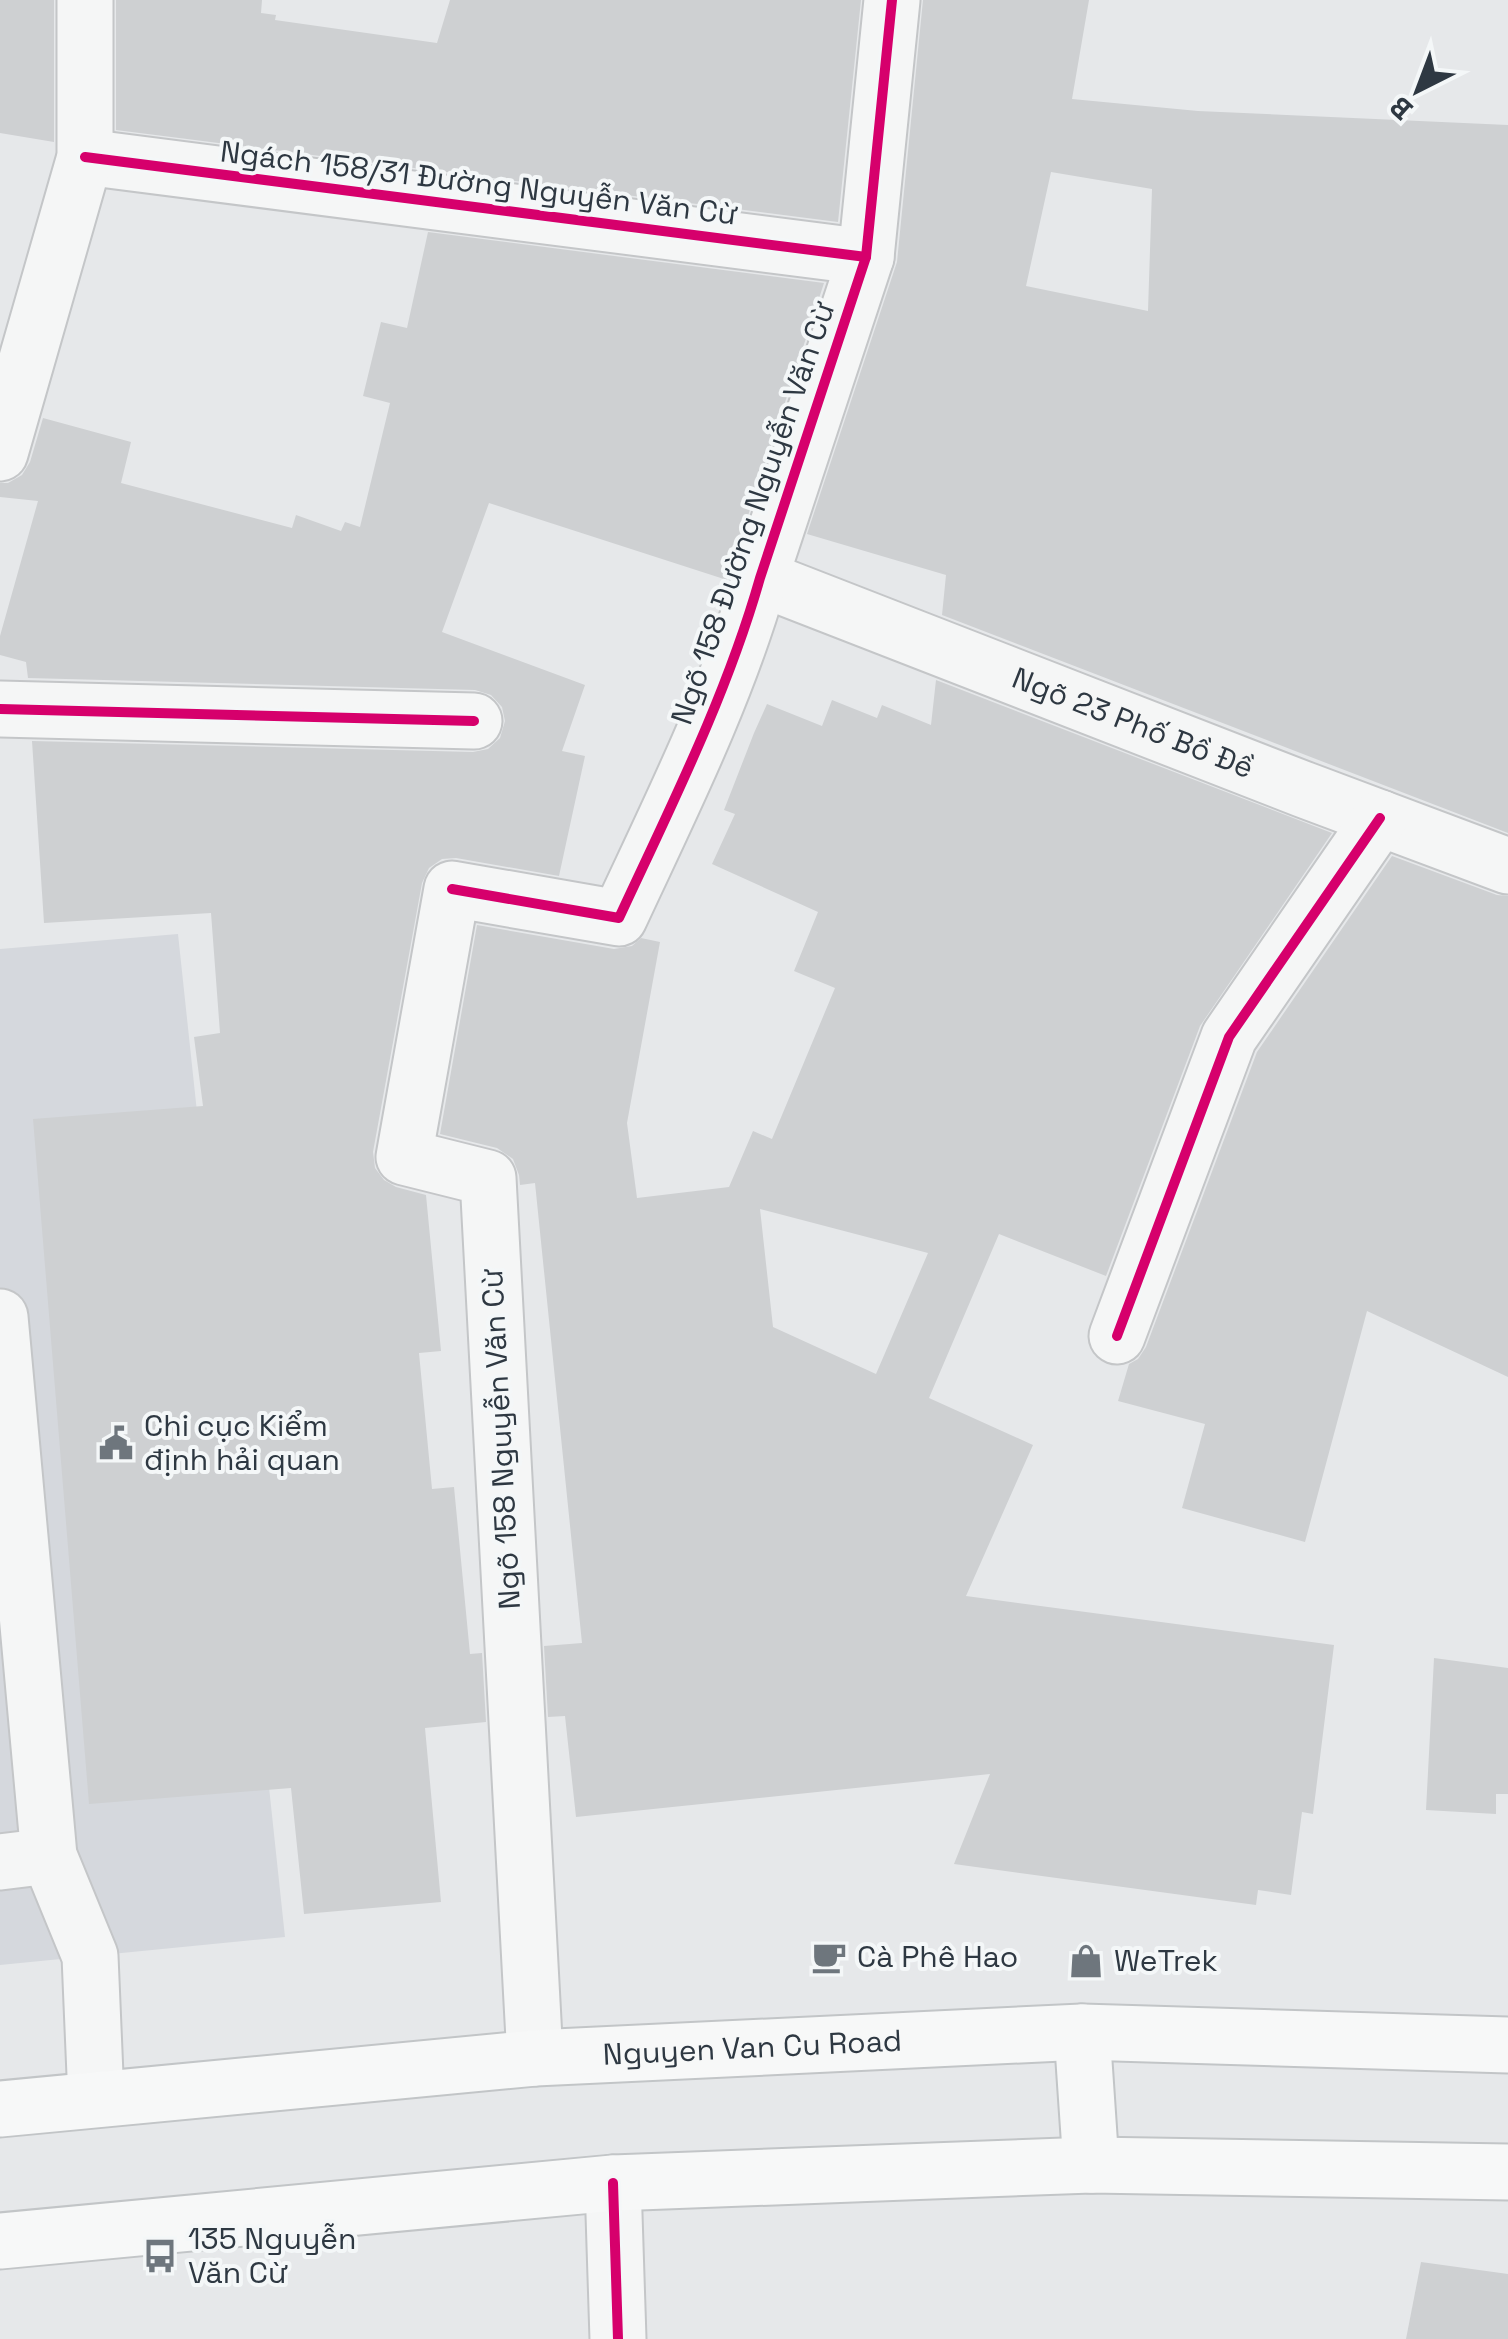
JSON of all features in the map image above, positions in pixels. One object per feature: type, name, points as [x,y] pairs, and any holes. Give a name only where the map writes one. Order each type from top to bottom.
[{"type":"main road","name":"Nguyen Van Cu Road","points":[[0,2109],[536,2058],[1082,2032],[1508,2045]]},
{"type":"main road","points":[[1082,2032],[1091,2165]]},
{"type":"main road","points":[[0,2240],[613,2183],[1091,2165],[1508,2172]]},
{"type":"street","points":[[0,452],[86,157],[84,0]]},
{"type":"street","name":"Ngõ 158 Đường Nguyễn Văn Cừ","points":[[452,889],[619,918],[711,720],[745,631],[866,258],[892,0]]},
{"type":"street","name":"Ngách 158/31 Đường Nguyễn Văn Cừ","points":[[86,157],[866,258]]},
{"type":"street","name":"Ngõ 23 Phố Bồ Đề","points":[[760,578],[1508,866]]},
{"type":"street","points":[[0,710],[474,721]]},
{"type":"street","points":[[1117,1336],[1229,1037],[1380,818]]},
{"type":"street","name":"Ngõ 158 Nguyễn Văn Cừ","points":[[452,889],[404,1157],[488,1178],[536,2058]]},
{"type":"street","points":[[0,1317],[24,1859],[90,1956],[96,2099]]},
{"type":"street","points":[[613,2183],[618,2339]]},
{"type":"shaded area","name":"Chi cục Kiểm định hải quan","points":[[178,934],[285,1937],[0,1965],[0,949]]},
{"type":"building","points":[[0,0],[54,0],[54,142],[0,133]]},
{"type":"building","points":[[116,0],[262,0],[261,13],[276,15],[275,20],[437,43],[450,0],[861,0],[838,222],[116,130]]},
{"type":"building","points":[[923,0],[1089,0],[1072,99],[1198,111],[1508,125],[1508,833],[942,615],[946,575],[807,534],[897,262]],"holes":[[[1051,172],[1152,189],[1148,311],[1026,286]]]},
{"type":"building","points":[[428,232],[824,283],[727,580],[489,503],[442,632],[585,685],[562,751],[585,756],[559,876],[456,858],[442,859],[429,868],[422,883],[373,1152],[375,1168],[384,1180],[426,1195],[441,1351],[419,1353],[432,1489],[454,1487],[470,1654],[482,1653],[486,1722],[425,1728],[441,1902],[304,1914],[291,1788],[89,1804],[33,1119],[203,1106],[194,1037],[220,1033],[211,913],[44,923],[32,741],[473,752],[488,749],[500,738],[505,721],[502,707],[491,695],[475,690],[28,678],[26,662],[0,655],[0,636],[38,501],[0,497],[0,483],[22,475],[30,462],[43,418],[131,442],[121,483],[292,528],[296,515],[341,531],[345,522],[360,527],[390,403],[363,396],[381,322],[407,328]]},
{"type":"building","points":[[936,680],[1332,833],[1200,1026],[1106,1276],[999,1234],[929,1398],[1033,1445],[966,1596],[1334,1645],[1313,1814],[1302,1812],[1291,1895],[1258,1890],[1256,1905],[954,1864],[990,1774],[576,1817],[565,1716],[548,1717],[544,1646],[582,1643],[535,1183],[520,1185],[513,1159],[497,1148],[440,1134],[477,925],[614,949],[632,946],[641,938],[660,942],[627,1123],[637,1198],[729,1187],[753,1131],[772,1139],[835,988],[794,971],[818,912],[712,864],[735,814],[724,810],[754,733],[767,704],[822,726],[832,700],[877,718],[882,705],[931,725]],"holes":[[[760,1209],[928,1253],[876,1374],[773,1327]]]},
{"type":"building","points":[[1392,856],[1508,896],[1508,1377],[1367,1311],[1305,1542],[1182,1508],[1205,1424],[1118,1401],[1129,1364],[1146,1347],[1257,1052]]},
{"type":"building","points":[[1434,1658],[1508,1668],[1508,1794],[1496,1794],[1496,1814],[1426,1810]]},
{"type":"building","points":[[1421,2262],[1508,2274],[1508,2339],[1406,2339]]},
{"type":"cycle path","points":[[452,889],[619,918],[731,666],[866,257],[892,0]]},
{"type":"cycle path","points":[[85,157],[866,257]]},
{"type":"cycle path","points":[[0,709],[474,721]]},
{"type":"cycle path","points":[[1117,1336],[1229,1037],[1380,818]]},
{"type":"cycle path","points":[[613,2183],[618,2339]]},
{"type":"place","name":"Chi cục Kiểm định hải quan","points":[[116,1443]]},
{"type":"place","name":"Cà Phê Hao","points":[[829,1957]]},
{"type":"place","name":"WeTrek","points":[[1086,1961]]},
{"type":"place","name":"135 Nguyễn Văn Cừ","points":[[160,2256]]}]
